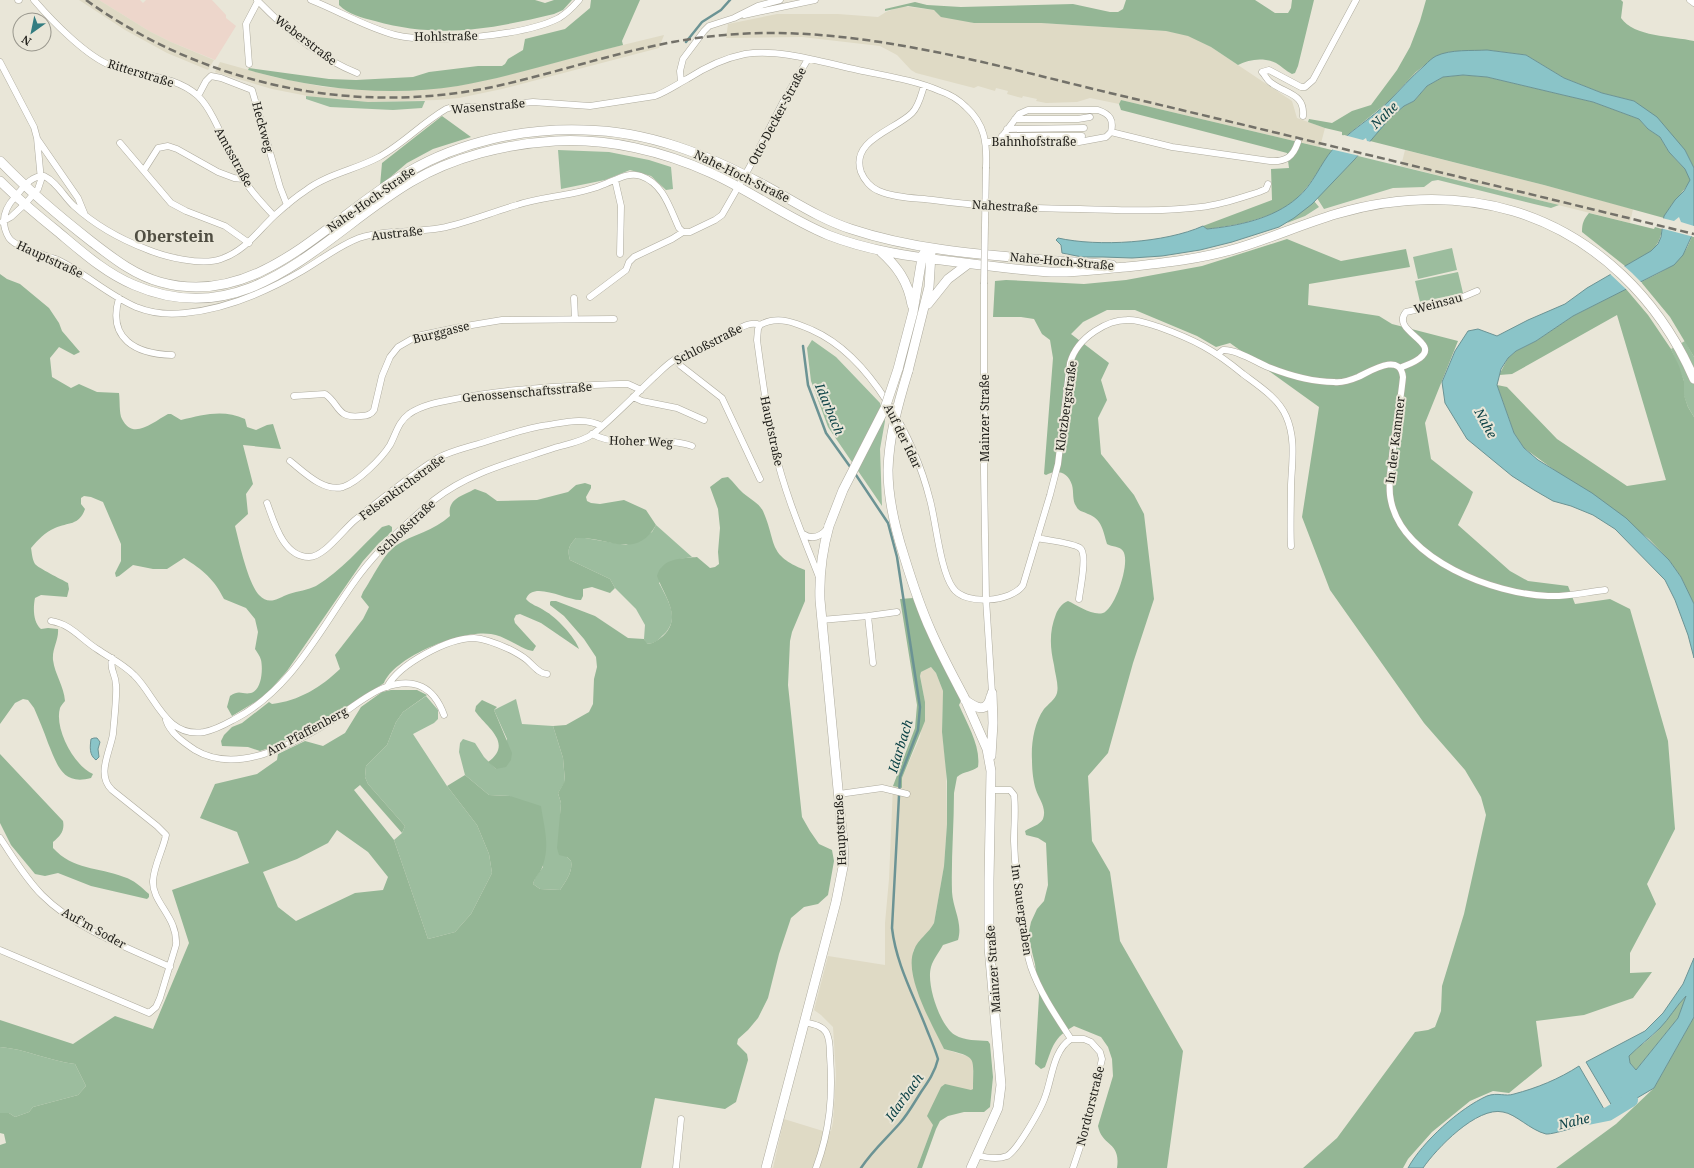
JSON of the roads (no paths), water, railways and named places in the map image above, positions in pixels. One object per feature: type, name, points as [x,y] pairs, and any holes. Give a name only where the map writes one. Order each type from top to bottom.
[{"type":"main road","name":"Nahe-Hoch-Straße","points":[[0,161],[34,194],[86,237],[132,271],[158,282],[175,286],[205,287],[228,284],[268,268],[302,248],[375,193],[408,171],[456,149],[500,137],[561,130],[600,130],[623,133],[685,148],[711,158],[843,227],[870,235],[928,247],[1125,267]]},
{"type":"main road","name":"Nahe-Hoch-Straße","points":[[0,181],[25,204],[90,258],[124,280],[154,292],[197,298],[230,294],[273,278],[319,249],[383,200],[412,181],[455,161],[507,147],[569,141],[599,143],[629,148],[658,154],[684,163],[713,174],[825,233],[878,250],[968,264],[1053,272],[1095,271],[1125,267]]},
{"type":"main road","points":[[1125,267],[1173,262],[1220,253],[1349,211],[1392,202],[1427,199],[1477,203],[1516,212],[1556,228],[1583,244],[1610,264],[1635,287],[1655,310],[1678,345],[1694,379]]},
{"type":"main road","points":[[928,247],[922,258],[890,445],[889,484],[893,512],[900,542],[919,603],[931,632],[965,699],[984,742],[990,764]]},
{"type":"main road","points":[[819,578],[823,550],[829,526],[843,490],[903,370],[925,309],[929,287],[931,259],[928,247]]},
{"type":"main road","points":[[878,250],[897,267],[904,278],[909,290],[913,312]]},
{"type":"main road","points":[[925,309],[933,296],[948,279],[968,264]]},
{"type":"main road","name":"Hauptstraße","points":[[766,1168],[843,871],[844,851],[821,620],[819,578]]},
{"type":"main road","points":[[965,699],[974,706],[983,708],[988,704],[992,693]]},
{"type":"main road","points":[[990,764],[993,723],[992,693]]},
{"type":"main road","name":"Mainzer Straße","points":[[971,1168],[998,1108],[1001,1092],[989,947],[989,880],[992,790],[990,764]]},
{"type":"street","name":"Ritterstraße","points":[[34,0],[65,31],[102,62],[120,68],[160,77],[175,83],[198,96]]},
{"type":"street","name":"Hohlstraße","points":[[311,0],[359,22],[388,33],[407,37],[438,38],[489,35],[533,27],[559,18],[568,12],[579,0]]},
{"type":"street","points":[[734,18],[758,6],[780,0]]},
{"type":"street","points":[[681,82],[680,71],[682,61],[709,26],[734,18],[815,0]]},
{"type":"street","points":[[1303,116],[1304,108],[1301,101],[1270,82],[1262,72],[1269,70],[1301,87],[1309,85],[1356,0]]},
{"type":"street","points":[[1690,0],[1694,3]]},
{"type":"street","points":[[249,64],[246,24],[257,1]]},
{"type":"street","name":"Weberstraße","points":[[257,1],[287,28],[320,53],[345,69],[357,73]]},
{"type":"street","name":"Wasenstraße","points":[[40,176],[46,177],[52,181],[70,202],[85,215],[112,232],[146,249],[173,257],[205,261],[219,260],[250,243],[286,205],[314,185],[380,157],[400,144],[435,116],[452,107],[484,107],[533,102],[590,106],[654,96],[708,68],[745,54],[765,53],[808,59]]},
{"type":"street","name":"Bahnhofstraße","points":[[808,59],[907,80],[940,90],[966,106],[978,122],[986,142],[1000,139],[1080,139],[1106,137],[1112,132]]},
{"type":"street","name":"Otto-Decker-Straße","points":[[590,297],[622,274],[626,270],[629,262],[634,257],[672,239],[683,232],[690,232],[719,218],[745,175],[784,100],[808,59]]},
{"type":"street","points":[[0,62],[29,116],[37,138],[78,198],[85,215]]},
{"type":"street","name":"Heckweg","points":[[198,96],[206,81],[211,76],[221,78],[252,90],[286,205]]},
{"type":"street","name":"Nahestraße","points":[[924,86],[917,107],[913,112],[872,140],[860,157],[860,172],[868,183],[880,192],[960,204],[998,207],[1160,210],[1218,204],[1259,192],[1266,189],[1268,184]]},
{"type":"street","name":"Amtsstraße","points":[[198,96],[211,115],[243,179],[274,216]]},
{"type":"street","points":[[1000,139],[1015,119],[1023,112],[1028,110],[1098,110],[1110,116],[1112,120],[1112,132],[1172,147],[1270,161],[1284,161],[1293,154],[1298,142]]},
{"type":"street","points":[[1080,139],[1090,117],[1098,110]]},
{"type":"street","points":[[1015,119],[1078,119],[1090,117]]},
{"type":"street","points":[[1007,129],[1084,128]]},
{"type":"street","points":[[2,222],[25,204],[40,186],[37,138]]},
{"type":"street","name":"Mainzer Straße","points":[[986,142],[984,472],[986,599],[992,693]]},
{"type":"street","points":[[120,143],[171,203],[186,211],[225,226],[250,243]]},
{"type":"street","points":[[144,170],[158,148],[168,146],[177,149],[222,174],[243,179]]},
{"type":"street","name":"Austraße","points":[[119,298],[137,307],[170,314],[200,310],[240,301],[302,271],[338,247],[361,238],[390,232],[441,228],[519,204],[580,192],[634,175],[640,176],[654,183],[662,192],[679,228],[683,232]]},
{"type":"street","points":[[2,222],[6,211],[25,185],[30,179],[40,176]]},
{"type":"street","points":[[615,180],[621,206],[620,254]]},
{"type":"street","name":"Hauptstraße","points":[[2,222],[12,242],[67,264],[119,298]]},
{"type":"street","name":"Weinsau","points":[[1400,368],[1418,359],[1423,355],[1424,350],[1421,342],[1404,325],[1403,317],[1406,312],[1451,302],[1477,291]]},
{"type":"street","points":[[119,298],[117,305],[117,323],[118,329],[124,338],[135,347],[148,352],[172,355]]},
{"type":"street","points":[[574,298],[575,319]]},
{"type":"street","name":"Burggasse","points":[[294,396],[325,394],[345,415],[353,417],[367,416],[374,410],[382,376],[390,357],[398,347],[409,340],[429,333],[492,321],[614,319]]},
{"type":"street","name":"Auf der Idar","points":[[760,325],[768,321],[778,320],[802,325],[833,341],[851,356],[862,368],[888,403],[914,453],[930,499],[944,567],[953,588],[961,595],[970,598],[986,599]]},
{"type":"street","name":"Klotzbergstraße","points":[[986,599],[1012,595],[1021,589],[1026,577],[1058,464],[1070,363],[1077,348],[1083,340],[1104,326],[1126,320],[1135,320],[1196,341],[1218,354],[1271,396],[1283,410],[1293,438],[1290,525],[1291,546]]},
{"type":"street","name":"Schloßstraße","points":[[51,621],[60,623],[74,630],[96,649],[112,658],[136,676],[166,720],[182,729],[202,732],[212,730],[245,714],[261,703],[288,677],[325,628],[360,574],[382,549],[434,500],[453,486],[477,474],[580,440],[592,434],[675,359],[722,339],[746,325],[752,323],[760,325]]},
{"type":"street","name":"Hauptstraße","points":[[760,325],[757,340],[775,452],[787,493],[819,578]]},
{"type":"street","points":[[1218,354],[1223,350],[1231,350],[1269,367],[1304,377],[1335,382],[1356,378],[1384,365],[1392,364],[1400,368]]},
{"type":"street","points":[[675,359],[680,366],[722,398],[760,479]]},
{"type":"street","name":"In der Kammer","points":[[1400,368],[1403,378],[1392,452],[1389,493],[1396,517],[1410,538],[1435,558],[1459,573],[1501,589],[1531,595],[1561,597],[1605,590]]},
{"type":"street","name":"Genossenschaftsstraße","points":[[290,461],[317,482],[325,486],[338,488],[355,479],[380,458],[389,446],[404,418],[414,411],[429,405],[467,396],[542,388],[628,384],[640,390]]},
{"type":"street","points":[[633,397],[642,401],[677,408],[704,420]]},
{"type":"street","name":"Felsenkirchstraße","points":[[267,503],[276,527],[285,544],[297,554],[310,557],[324,551],[356,520],[427,466],[444,455],[534,426],[585,420],[602,426]]},
{"type":"street","name":"Hoher Weg","points":[[592,434],[604,440],[613,442],[652,440],[684,443],[692,446]]},
{"type":"street","points":[[803,534],[808,537],[817,537],[829,526]]},
{"type":"street","points":[[1037,538],[1077,546],[1083,551],[1083,573],[1079,599]]},
{"type":"street","points":[[821,620],[897,612]]},
{"type":"street","points":[[868,616],[873,663]]},
{"type":"street","name":"Am Pfaffenberg","points":[[387,687],[404,668],[426,654],[446,645],[471,638],[487,640],[509,649],[527,660],[540,672],[547,674]]},
{"type":"street","points":[[0,950],[149,1014],[156,1007],[160,998],[170,967],[177,936],[175,927],[156,894],[153,881],[166,835],[107,786],[105,779],[106,762],[112,735],[116,686],[111,668],[112,658]]},
{"type":"street","name":"Am Pfaffenberg","points":[[166,720],[171,731],[200,753],[213,757],[230,758],[265,754],[290,743],[338,716],[374,693],[387,687],[400,684],[423,687],[435,696],[444,714]]},
{"type":"street","points":[[839,794],[882,788],[905,794]]},
{"type":"street","name":"Im Sauergraben","points":[[992,790],[1010,790],[1014,795],[1015,858],[1022,929],[1027,952],[1044,997],[1071,1039]]},
{"type":"street","name":"Auf'm Soder","points":[[0,838],[29,880],[50,903],[91,930],[170,967]]},
{"type":"street","points":[[804,1022],[816,1025],[824,1030],[828,1035],[830,1050],[832,1080],[828,1124],[822,1151],[816,1168]]},
{"type":"street","points":[[977,1155],[993,1159],[1006,1156],[1015,1150],[1043,1104],[1057,1057],[1062,1046],[1071,1039]]},
{"type":"street","name":"Nordtorstraße","points":[[1071,1039],[1084,1039],[1091,1042],[1100,1052],[1102,1059],[1084,1135],[1073,1168]]},
{"type":"street","points":[[676,1168],[681,1119]]},
{"type":"water","points":[[1487,50],[1526,55],[1564,78],[1602,93],[1634,101],[1657,117],[1685,150],[1694,168],[1694,231],[1683,255],[1674,265],[1573,316],[1536,341],[1516,351],[1508,358],[1501,369],[1497,385],[1514,433],[1524,448],[1538,460],[1592,493],[1626,518],[1669,560],[1681,577],[1694,604],[1694,658],[1688,635],[1675,600],[1665,580],[1615,529],[1593,515],[1571,506],[1553,501],[1534,490],[1512,476],[1467,439],[1445,403],[1442,382],[1455,351],[1468,331],[1478,329],[1497,336],[1528,320],[1565,304],[1587,288],[1651,251],[1658,244],[1661,237],[1664,216],[1675,200],[1684,191],[1690,180],[1685,169],[1669,152],[1660,137],[1648,129],[1639,119],[1593,102],[1487,77],[1463,75],[1443,77],[1427,86],[1414,101],[1404,106],[1390,118],[1355,159],[1312,204],[1279,227],[1232,242],[1200,250],[1162,256],[1132,258],[1082,257],[1062,253],[1061,245],[1056,240],[1058,238],[1074,241],[1111,243],[1151,240],[1188,232],[1203,226],[1207,229],[1230,226],[1266,216],[1287,205],[1303,193],[1333,149],[1388,102],[1433,58],[1448,52]]},
{"type":"water","points":[[97,738],[100,742],[98,749],[99,757],[96,760],[90,751],[91,739]]},
{"type":"water","points":[[1694,958],[1694,1017],[1654,1088],[1615,1111],[1586,1062],[1645,1031],[1663,1013],[1683,984]],"holes":[[[1686,996],[1678,1018],[1636,1070],[1630,1063],[1629,1056],[1660,1028]]]},
{"type":"water","points":[[1579,1066],[1608,1116],[1566,1130],[1546,1134],[1534,1129],[1508,1113],[1493,1112],[1481,1116],[1458,1131],[1437,1150],[1423,1168],[1408,1168],[1422,1147],[1432,1137],[1454,1117],[1476,1101],[1491,1095],[1511,1095],[1531,1089],[1548,1083]]},
{"type":"waterway","points":[[686,42],[702,22],[721,10],[730,0]]},
{"type":"waterway","name":"Idarbach","points":[[803,346],[808,385],[826,433],[851,468]]},
{"type":"waterway","name":"Idarbach","points":[[854,472],[888,523],[897,557],[920,707],[918,730],[900,777],[892,928],[901,967],[938,1059],[931,1077],[906,1116],[874,1151],[861,1168]]},
{"type":"waterway","name":"Nahe","points":[[1588,1118],[1608,1114],[1631,1100]]},
{"type":"railway","points":[[86,0],[132,29],[180,54],[230,73],[282,86],[335,95],[389,98],[443,95],[497,86],[639,49],[696,38],[775,33],[825,35],[876,41],[978,61],[1694,234]]},
{"type":"district","name":"Oberstein","points":[[174,236]]}]
